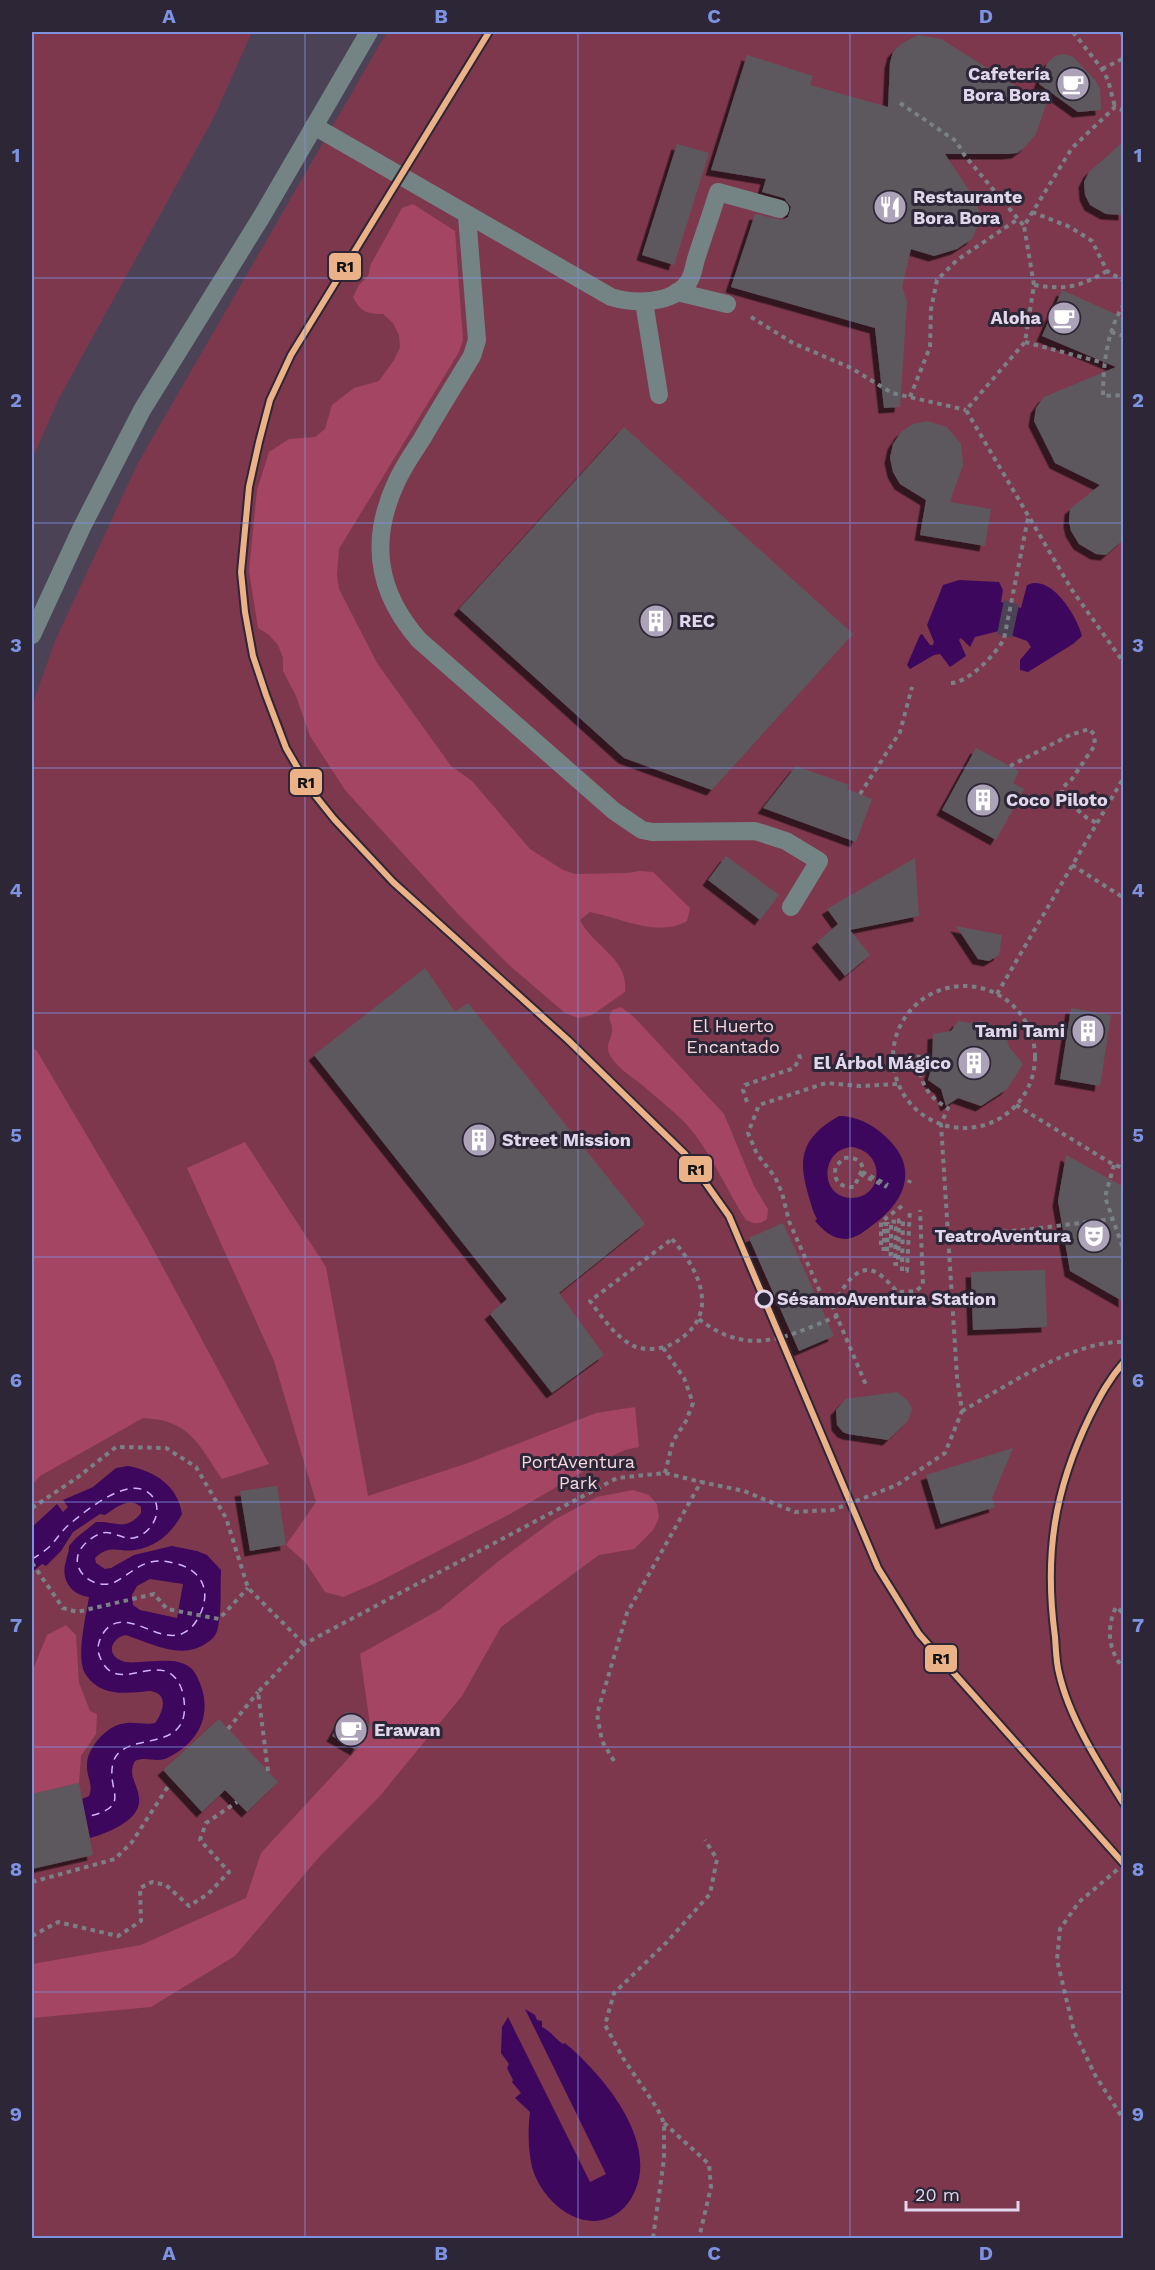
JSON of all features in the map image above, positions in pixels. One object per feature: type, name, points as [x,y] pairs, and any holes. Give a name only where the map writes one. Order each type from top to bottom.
[{"type":"lane","points":[[32,635],[82,528],[142,410],[262,216],[369,32]]},
{"type":"lane","points":[[314,126],[611,297],[626,301],[644,302],[677,292],[689,281],[718,192],[780,209]]},
{"type":"lane","points":[[467,216],[477,340],[472,356],[396,482],[385,510],[380,539],[382,577],[393,606],[419,640],[614,811],[642,830],[755,831],[786,841],[819,861],[792,907]]},
{"type":"lane","points":[[677,292],[727,304]]},
{"type":"lane","points":[[644,302],[658,395]]},
{"type":"path","points":[[1073,32],[1102,69],[1108,80],[1115,107]]},
{"type":"path","points":[[1121,32],[1124,38]]},
{"type":"path","points":[[1102,69],[1124,58]]},
{"type":"path","points":[[900,103],[956,141],[965,156],[1024,226],[1034,285],[1025,342],[966,411]]},
{"type":"path","points":[[1115,107],[1124,111]]},
{"type":"path","points":[[1024,226],[1072,148],[1115,107]]},
{"type":"path","points":[[1032,212],[1070,227],[1092,241],[1107,271],[1124,281]]},
{"type":"path","points":[[910,398],[930,347],[931,309],[937,280],[957,260],[1018,219]]},
{"type":"path","points":[[1034,285],[1069,287],[1086,283],[1107,271]]},
{"type":"path","points":[[1124,304],[1112,332],[1104,363],[1103,396],[1124,395]]},
{"type":"path","points":[[750,316],[794,343],[851,368],[892,393],[966,411],[1072,590],[1124,663]]},
{"type":"path","points":[[1112,332],[1124,336]]},
{"type":"path","points":[[1025,342],[1104,363]]},
{"type":"path","points":[[951,683],[959,682],[988,661],[1004,639],[1028,518]]},
{"type":"path","points":[[860,794],[900,732],[912,687]]},
{"type":"path","points":[[1010,766],[1070,735],[1089,729],[1094,734],[1095,746],[1072,779],[1062,788],[1062,797],[1096,823]]},
{"type":"path","points":[[997,994],[1124,777]]},
{"type":"path","points":[[1072,865],[1124,898]]},
{"type":"path","points":[[967,985],[997,994],[1020,1012],[1030,1030],[1035,1049],[1034,1070],[1028,1089],[1016,1105],[1000,1119],[981,1126],[961,1128],[941,1124],[923,1115],[908,1102],[897,1084],[892,1064],[894,1044],[900,1025],[912,1008],[928,995],[946,987],[967,985]]},
{"type":"path","points":[[747,1102],[743,1090],[745,1085],[794,1068],[800,1058],[798,1051]]},
{"type":"path","points":[[228,1729],[258,1692],[304,1644],[617,1478],[665,1473],[744,1491],[795,1512],[833,1510],[897,1485],[945,1453],[962,1411],[957,1377],[941,1124],[948,1108],[938,1103],[925,1087],[918,1066],[919,1053]]},
{"type":"path","points":[[866,1385],[838,1316],[832,1305],[825,1303],[789,1221],[782,1193],[775,1178],[757,1154],[748,1133],[759,1105],[794,1092],[826,1083],[860,1086],[897,1084]]},
{"type":"path","points":[[1016,1105],[1114,1165],[1124,1168]]},
{"type":"path","points":[[850,1158],[861,1163],[863,1168],[861,1173],[854,1187],[851,1188],[840,1185],[834,1174],[837,1163],[850,1158]]},
{"type":"path","points":[[1114,1165],[1105,1197],[1124,1251]]},
{"type":"path","points":[[861,1173],[887,1186]]},
{"type":"path","points":[[902,1206],[881,1222],[881,1250],[884,1249],[884,1224],[888,1224],[887,1254],[891,1254],[891,1221],[896,1222],[895,1264],[898,1264],[899,1220],[903,1220],[902,1271],[907,1270],[910,1209]]},
{"type":"path","points":[[832,1305],[849,1280],[864,1271],[872,1270],[880,1274],[898,1292],[916,1291],[923,1285],[920,1210]]},
{"type":"path","points":[[949,1236],[1024,1230],[1112,1219]]},
{"type":"path","points":[[672,1239],[687,1256],[700,1278],[702,1296],[699,1319],[681,1339],[663,1348],[637,1348],[621,1338],[590,1301],[672,1239]]},
{"type":"path","points":[[699,1319],[712,1329],[738,1341],[763,1342],[838,1316]]},
{"type":"path","points":[[962,1411],[1041,1368],[1086,1347],[1124,1342]]},
{"type":"path","points":[[663,1348],[684,1378],[693,1402],[686,1421],[673,1442],[665,1473]]},
{"type":"path","points":[[32,1508],[78,1477],[116,1447],[166,1448],[196,1467],[226,1518],[248,1588],[304,1644]]},
{"type":"path","points":[[614,1761],[602,1742],[597,1714],[627,1613],[701,1482]]},
{"type":"path","points":[[32,1563],[63,1608],[77,1612],[154,1594],[167,1609],[219,1619],[248,1588]]},
{"type":"path","points":[[1122,1612],[1116,1607],[1111,1621],[1110,1635],[1115,1656],[1124,1669]]},
{"type":"path","points":[[258,1692],[268,1771]]},
{"type":"path","points":[[32,1882],[89,1868],[115,1858],[132,1842],[169,1785]]},
{"type":"path","points":[[32,1936],[58,1922],[118,1936],[141,1921],[140,1888],[152,1882],[166,1885],[189,1906],[208,1894],[229,1872],[201,1840],[206,1823],[237,1802]]},
{"type":"path","points":[[699,2238],[711,2187],[709,2164],[664,2123],[605,2025],[614,1993],[667,1942],[710,1894],[717,1859],[705,1840]]},
{"type":"path","points":[[1124,1864],[1079,1902],[1060,1929],[1058,1960],[1074,2031],[1095,2075],[1124,2120]]},
{"type":"path","points":[[653,2238],[664,2159],[664,2123]]},
{"type":"green space","points":[[32,32],[252,32],[214,117],[59,398],[32,459]]},
{"type":"green space","name":"PortAventura Park","points":[[387,32],[1123,32],[1123,2238],[32,2238],[32,706],[55,641],[138,463]]},
{"type":"green space","points":[[413,204],[455,231],[463,340],[459,352],[339,549],[337,575],[339,589],[377,663],[451,766],[472,781],[530,849],[563,870],[575,874],[653,872],[690,908],[687,921],[664,928],[639,925],[590,912],[580,920],[593,938],[616,961],[625,980],[625,992],[592,1015],[578,1018],[565,1013],[509,965],[458,914],[345,790],[310,736],[296,696],[283,671],[283,658],[278,645],[258,628],[249,571],[257,490],[269,452],[289,439],[315,437],[325,429],[332,405],[354,388],[379,381],[394,360],[400,347],[399,335],[393,323],[383,314],[369,313],[362,309],[353,297],[359,285],[368,276],[371,264],[402,208]]},
{"type":"green space","points":[[621,1007],[634,1017],[724,1114],[754,1186],[768,1209],[767,1219],[757,1223],[746,1220],[711,1159],[687,1125],[612,1059],[608,1049],[612,1034],[609,1018],[612,1010]]},
{"type":"green space","points":[[32,1046],[145,1234],[269,1464],[222,1479],[199,1445],[182,1429],[172,1423],[143,1418],[40,1476],[32,1485]]},
{"type":"green space","points":[[245,1142],[326,1267],[368,1496],[468,1463],[596,1413],[635,1407],[639,1447],[625,1450],[603,1460],[510,1514],[376,1583],[343,1597],[325,1592],[306,1563],[286,1545],[316,1502],[274,1361],[187,1168]]},
{"type":"green space","points":[[633,1490],[649,1495],[657,1504],[659,1518],[653,1530],[634,1549],[599,1555],[501,1627],[462,1696],[379,1797],[320,1856],[235,1956],[151,2007],[32,2018],[32,1964],[141,1945],[246,1898],[261,1853],[357,1749],[370,1725],[360,1654],[439,1610],[554,1520],[597,1497]]},
{"type":"green space","points":[[66,1625],[76,1635],[79,1683],[90,1711],[97,1714],[96,1734],[81,1756],[79,1783],[32,1794],[32,1672],[47,1635]]},
{"type":"shaded area","points":[[959,580],[999,582],[1003,590],[1001,602],[1021,608],[1027,585],[1036,583],[1045,585],[1062,598],[1075,618],[1082,636],[1028,672],[1020,670],[1020,660],[1031,647],[1027,641],[999,631],[975,637],[970,647],[961,638],[959,640],[966,656],[950,667],[940,654],[910,669],[907,665],[920,635],[922,634],[930,645],[933,645],[934,642],[927,625],[943,585]]},
{"type":"shaded area","points":[[839,1116],[852,1117],[869,1124],[896,1147],[905,1171],[905,1182],[901,1194],[885,1215],[861,1233],[846,1239],[832,1236],[815,1221],[817,1219],[805,1183],[803,1170],[807,1147],[813,1136]],"holes":[[[852,1147],[871,1157],[875,1165],[877,1174],[875,1183],[870,1191],[862,1196],[851,1198],[841,1196],[833,1190],[829,1182],[829,1164],[841,1150]]]},
{"type":"shaded area","points":[[128,1466],[138,1468],[164,1481],[176,1495],[182,1514],[163,1538],[150,1546],[130,1551],[105,1551],[95,1558],[96,1563],[105,1569],[111,1568],[134,1555],[172,1546],[207,1555],[221,1570],[220,1613],[214,1636],[198,1648],[178,1651],[126,1635],[114,1642],[113,1653],[120,1660],[175,1662],[185,1664],[192,1669],[201,1686],[205,1708],[203,1719],[194,1737],[178,1752],[163,1759],[135,1761],[132,1775],[139,1798],[135,1813],[122,1824],[90,1838],[82,1799],[89,1796],[90,1792],[87,1764],[91,1750],[100,1737],[120,1724],[155,1723],[162,1710],[163,1701],[159,1694],[152,1691],[125,1693],[104,1689],[97,1686],[86,1675],[81,1659],[81,1649],[89,1597],[77,1593],[68,1585],[65,1568],[69,1546],[76,1538],[96,1522],[125,1524],[130,1522],[141,1513],[141,1507],[127,1503],[105,1515],[100,1514],[73,1532],[61,1551],[46,1566],[42,1564],[32,1572],[32,1527],[57,1504],[63,1512],[68,1507],[63,1500],[93,1487],[116,1468]],"holes":[[[150,1579],[183,1584],[177,1618],[140,1610],[133,1605],[132,1595],[137,1586]]]},
{"type":"shaded area","points":[[525,2009],[535,2015],[537,2020],[542,2021],[542,2027],[563,2044],[565,2043],[595,2072],[623,2111],[634,2132],[639,2153],[640,2175],[628,2204],[607,2219],[590,2221],[566,2213],[547,2195],[534,2173],[529,2143],[530,2112],[515,2098],[521,2093],[512,2082],[507,2068],[509,2064],[501,2053],[502,2027],[508,2017],[590,2182],[606,2174]]},
{"type":"pier","points":[[1021,596],[1012,638],[997,634],[1004,600],[1019,605]]},
{"type":"building","points":[[918,35],[941,39],[1046,105],[1036,134],[1017,153],[945,154],[976,201],[980,214],[979,223],[972,239],[957,249],[934,256],[911,249],[902,287],[907,301],[900,407],[884,408],[875,328],[731,287],[755,214],[782,220],[788,217],[791,207],[784,198],[762,192],[766,179],[711,170],[747,55],[813,76],[810,85],[888,107],[890,63],[893,52],[901,44]]},
{"type":"building","name":"Cafetería Bora Bora","points":[[1064,54],[1073,57],[1095,80],[1100,88],[1101,110],[1078,112],[1039,84],[1047,63],[1055,56]]},
{"type":"building","points":[[1124,141],[1124,215],[1106,214],[1090,205],[1085,195],[1084,182],[1089,172]]},
{"type":"building","points":[[677,144],[709,153],[674,265],[642,255]]},
{"type":"building","points":[[1062,290],[1124,318],[1124,539],[1106,555],[1096,554],[1079,544],[1071,531],[1069,522],[1070,509],[1100,485],[1055,463],[1034,421],[1036,408],[1044,397],[1116,367],[1042,336]]},
{"type":"building","points":[[927,421],[947,427],[961,444],[963,465],[950,502],[991,509],[985,546],[920,535],[926,500],[900,484],[893,472],[890,458],[893,444],[901,432],[913,424]]},
{"type":"building","name":"REC","points":[[624,427],[853,634],[712,790],[624,758],[459,609]]},
{"type":"building","name":"Coco Piloto","points":[[976,748],[1019,771],[1013,783],[1024,789],[996,840],[942,810]]},
{"type":"building","points":[[796,766],[849,785],[847,789],[872,799],[856,842],[763,808]]},
{"type":"building","points":[[726,856],[779,895],[760,920],[708,880]]},
{"type":"building","points":[[915,858],[919,916],[850,930],[870,955],[845,976],[817,942],[838,924],[827,909]]},
{"type":"building","points":[[956,926],[1002,935],[999,955],[989,961],[978,959]]},
{"type":"building","name":"Street Mission","points":[[425,968],[455,1012],[468,1003],[645,1224],[559,1293],[604,1355],[552,1393],[490,1314],[507,1299],[314,1055]]},
{"type":"building","name":"Tami Tami","points":[[1071,1008],[1111,1015],[1100,1086],[1060,1079]]},
{"type":"building","name":"El Árbol Mágico","points":[[958,1021],[970,1023],[981,1021],[999,1028],[1000,1034],[1007,1040],[1009,1047],[1023,1064],[1007,1089],[981,1106],[958,1098],[946,1106],[941,1089],[928,1080],[932,1066],[933,1034],[951,1031]]},
{"type":"building","name":"TeatroAventura","points":[[1066,1155],[1124,1187],[1124,1302],[1070,1271],[1058,1201]]},
{"type":"building","name":"SésamoAventura Station","points":[[783,1223],[834,1336],[799,1351],[749,1238]]},
{"type":"building","points":[[1045,1270],[1047,1327],[973,1330],[971,1272]]},
{"type":"building","points":[[897,1392],[908,1401],[912,1409],[908,1421],[888,1440],[848,1434],[837,1425],[836,1410],[846,1399]]},
{"type":"building","points":[[1013,1448],[992,1498],[995,1507],[941,1524],[926,1475]]},
{"type":"building","points":[[277,1486],[286,1545],[250,1551],[240,1491]]},
{"type":"building","name":"Erawan","points":[[346,1711],[371,1725],[356,1750],[332,1736]]},
{"type":"building","points":[[219,1719],[278,1782],[247,1812],[225,1790],[202,1812],[163,1770]]},
{"type":"building","points":[[79,1783],[93,1855],[32,1869],[32,1794]]},
{"type":"ferry route","points":[[32,1559],[48,1548],[68,1525],[87,1510],[118,1492],[137,1488],[146,1491],[156,1502],[156,1516],[149,1529],[144,1534],[132,1538],[111,1533],[102,1533],[94,1537],[78,1554],[79,1569],[90,1581],[107,1584],[115,1582],[146,1563],[167,1562],[184,1566],[192,1571],[203,1584],[205,1592],[202,1610],[197,1620],[186,1632],[175,1635],[162,1634],[125,1622],[114,1624],[104,1632],[98,1649],[104,1665],[110,1671],[125,1675],[151,1670],[168,1672],[178,1681],[182,1691],[184,1714],[179,1727],[169,1735],[130,1746],[119,1752],[113,1763],[112,1773],[114,1803],[101,1813],[86,1817]]},
{"type":"transit line","name":"R1","points":[[489,32],[291,355],[270,400],[249,487],[241,572],[253,656],[266,695],[286,748],[310,789],[334,819],[393,882],[568,1040],[685,1154],[729,1216],[878,1568],[919,1634],[1124,1864]]},
{"type":"transit line","name":"R1","points":[[1124,1362],[1109,1381],[1094,1409],[1068,1470],[1055,1524],[1051,1578],[1058,1669],[1064,1690],[1086,1741],[1124,1804]]},
{"type":"place","name":"Cafetería Bora Bora","points":[[1073,84]]},
{"type":"place","name":"Restaurante Bora Bora","points":[[890,207]]},
{"type":"place","name":"Aloha","points":[[1064,318]]},
{"type":"place","name":"REC","points":[[656,621]]},
{"type":"place","name":"Coco Piloto","points":[[983,800]]},
{"type":"place","name":"Tami Tami","points":[[1088,1031]]},
{"type":"place","name":"El Árbol Mágico","points":[[974,1063]]},
{"type":"place","name":"Street Mission","points":[[479,1140]]},
{"type":"place","name":"TeatroAventura","points":[[1094,1236]]},
{"type":"place","name":"SésamoAventura Station","points":[[764,1299]]},
{"type":"place","name":"Erawan","points":[[351,1730]]},
{"type":"park label","name":"El Huerto Encantado","points":[[733,1036]]}]
